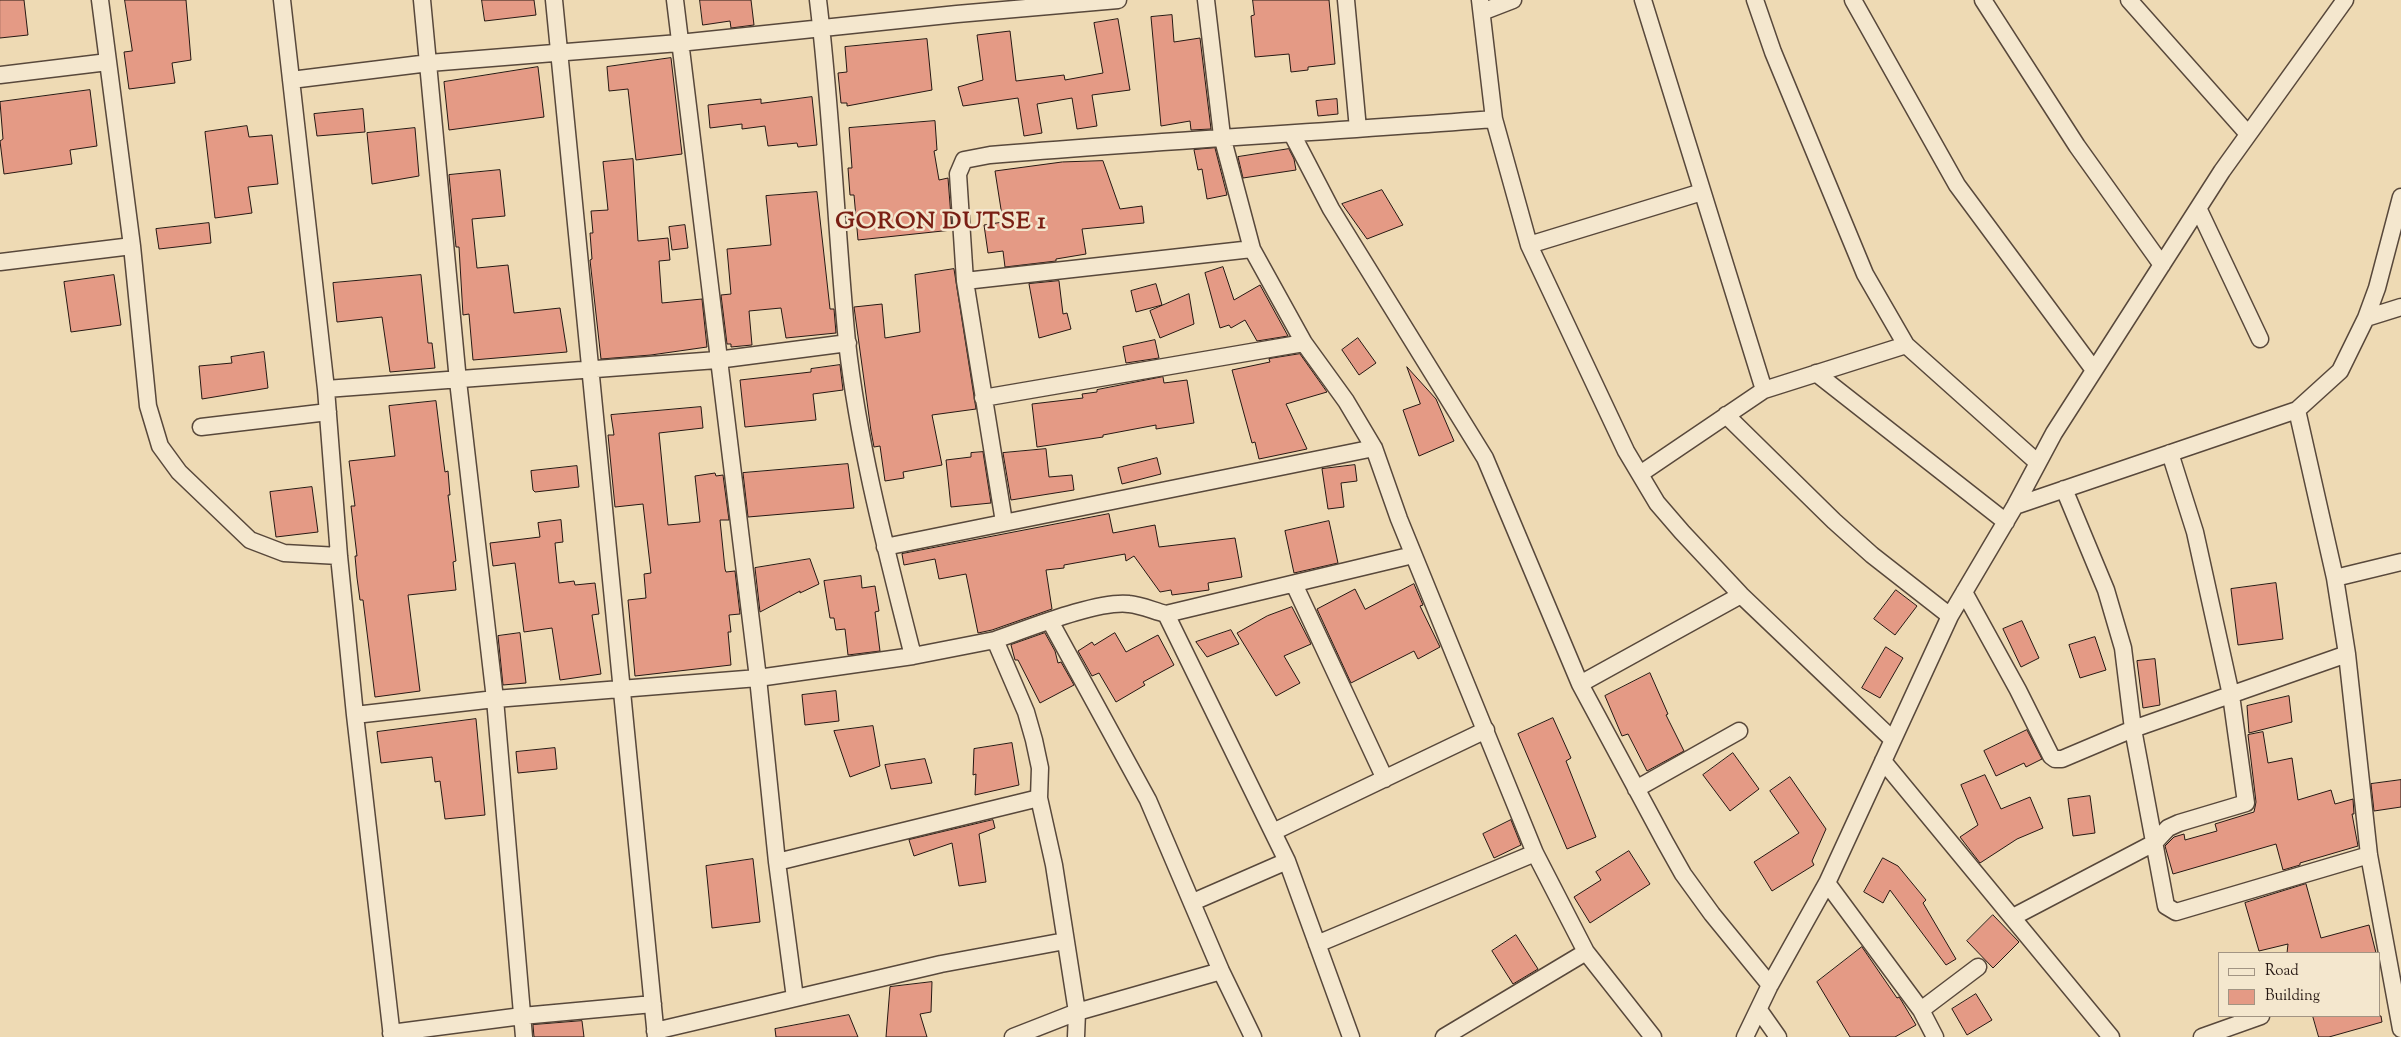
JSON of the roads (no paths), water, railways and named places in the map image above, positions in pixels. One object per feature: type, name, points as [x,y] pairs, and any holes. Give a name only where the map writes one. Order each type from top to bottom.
[{"type":"street","points":[[100,0],[132,246],[148,406],[160,446],[179,472],[250,540],[284,553],[339,556]]},
{"type":"street","points":[[282,0],[326,389],[339,556],[391,1035],[522,1016],[653,1004]]},
{"type":"street","points":[[422,0],[458,381],[494,699],[524,1037]]},
{"type":"street","points":[[554,0],[561,51],[589,370],[623,688],[656,1034],[795,998],[941,964],[1065,942]]},
{"type":"street","points":[[675,0],[758,678],[777,862],[795,998]]},
{"type":"street","points":[[818,0],[848,343],[861,438],[885,548],[913,656]]},
{"type":"street","points":[[291,80],[429,63],[679,43],[822,29],[956,7],[1118,0]]},
{"type":"street","points":[[1206,0],[1222,136],[1252,249],[1304,343],[1346,401],[1374,448],[1414,555],[1535,853],[1586,952],[1654,1037]]},
{"type":"street","points":[[1346,0],[1358,129]]},
{"type":"street","points":[[1513,0],[1481,6],[1494,120],[1529,245],[1626,451],[1657,503],[1741,594],[1892,739]]},
{"type":"street","points":[[1643,0],[1764,390]]},
{"type":"street","points":[[1755,0],[1773,52],[1865,274],[1906,345],[2038,462]]},
{"type":"street","points":[[1853,0],[1957,185],[2094,370]]},
{"type":"street","points":[[1983,0],[2077,146],[2162,265]]},
{"type":"street","points":[[2129,0],[2248,134]]},
{"type":"street","points":[[1745,1037],[1770,985],[1827,883],[1950,616],[2006,522],[2054,433],[2199,210],[2222,171],[2345,0]]},
{"type":"street","points":[[0,75],[108,62]]},
{"type":"street","points":[[1004,522],[965,281],[958,174],[964,160],[990,154],[1222,136],[1292,134],[1494,120]]},
{"type":"street","points":[[1292,134],[1331,209],[1484,458],[1580,684],[1683,874],[1712,914],[1770,985]]},
{"type":"street","points":[[1529,245],[1702,192]]},
{"type":"street","points":[[2015,506],[2297,410],[2340,371],[2366,318],[2377,288],[2401,197]]},
{"type":"street","points":[[2199,210],[2260,339]]},
{"type":"street","points":[[0,262],[132,246]]},
{"type":"street","points":[[965,281],[1252,249]]},
{"type":"street","points":[[2366,318],[2401,307]]},
{"type":"street","points":[[326,389],[458,381],[718,360],[848,343]]},
{"type":"street","points":[[983,398],[1304,343]]},
{"type":"street","points":[[1640,474],[1764,390],[1906,345]]},
{"type":"street","points":[[1816,373],[2006,522]]},
{"type":"street","points":[[2297,410],[2336,578],[2347,654],[2369,855],[2401,1029]]},
{"type":"street","points":[[201,426],[328,412]]},
{"type":"street","points":[[1726,415],[1834,521],[1872,555],[1950,616]]},
{"type":"street","points":[[885,548],[1004,522],[1374,448]]},
{"type":"street","points":[[2013,917],[2154,843],[2168,828],[2246,803],[2232,695],[2195,532],[2170,454]]},
{"type":"street","points":[[2064,489],[2106,590],[2123,648],[2134,729],[2166,906],[2176,912],[2369,855]]},
{"type":"street","points":[[355,715],[494,699],[758,678],[913,656],[995,640],[1050,621],[1107,605],[1129,604],[1166,614],[1414,555]]},
{"type":"street","points":[[2336,578],[2401,562]]},
{"type":"street","points":[[1294,584],[1385,779]]},
{"type":"street","points":[[1964,592],[2018,690],[2050,756],[2055,759],[2062,759],[2134,729],[2347,654]]},
{"type":"street","points":[[1580,684],[1741,594]]},
{"type":"street","points":[[1166,614],[1287,861],[1351,1037]]},
{"type":"street","points":[[1050,621],[1148,800],[1221,971],[1253,1037]]},
{"type":"street","points":[[995,640],[1026,712],[1040,768],[1039,798],[1054,865],[1077,1012],[1076,1037]]},
{"type":"street","points":[[1273,832],[1486,730]]},
{"type":"street","points":[[1636,789],[1740,731]]},
{"type":"street","points":[[1883,761],[2111,1037]]},
{"type":"street","points":[[777,862],[1039,798]]},
{"type":"street","points":[[1317,944],[1535,853]]},
{"type":"street","points":[[1193,902],[1287,861]]},
{"type":"street","points":[[1827,883],[1921,1010],[1935,1037]]},
{"type":"street","points":[[1444,1037],[1463,1032],[1586,952]]},
{"type":"street","points":[[1921,1010],[1978,967]]},
{"type":"street","points":[[1013,1037],[1077,1012],[1221,971]]},
{"type":"street","points":[[1759,1010],[1778,1037]]},
{"type":"street","points":[[2202,1037],[2258,1017]]},
{"type":"district","name":"GORON DUTSE 1","points":[[941,224]]}]
